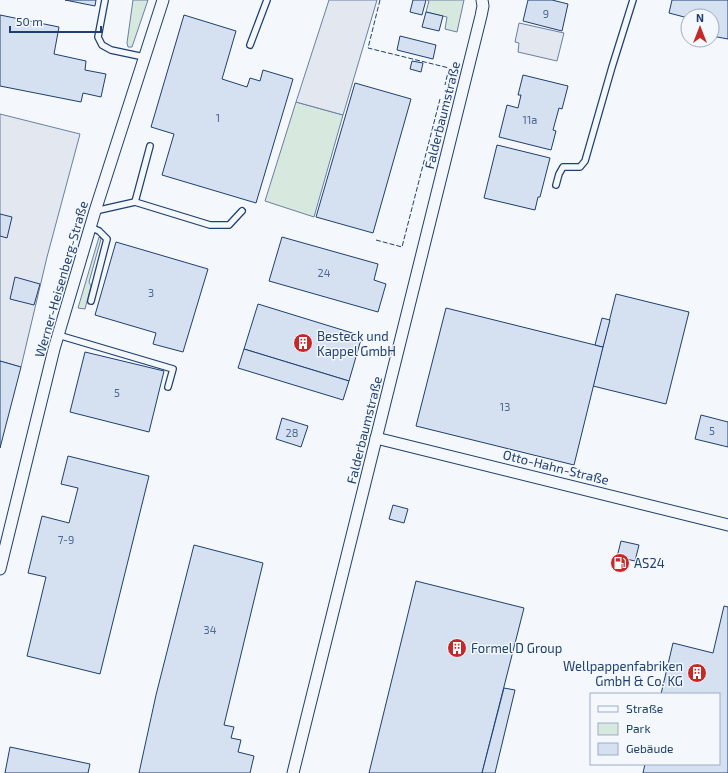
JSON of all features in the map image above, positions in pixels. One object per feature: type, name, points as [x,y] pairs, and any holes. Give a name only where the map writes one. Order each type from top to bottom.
[{"type":"street","name":"Werner-Heisenberg-Straße","points":[[0,569],[58,335],[95,211],[163,0]]},
{"type":"street","name":"Falderbaumstraße","points":[[293,773],[481,16],[483,6],[482,0]]},
{"type":"street","name":"Otto-Hahn-Straße","points":[[376,438],[728,525]]},
{"type":"lane","points":[[105,0],[98,37],[102,46],[111,50],[144,57]]},
{"type":"lane","points":[[250,45],[266,0]]},
{"type":"lane","points":[[556,186],[563,167],[580,167],[585,162],[633,0]]},
{"type":"lane","points":[[135,202],[150,146]]},
{"type":"lane","points":[[95,211],[135,202],[210,225],[229,225],[242,211]]},
{"type":"lane","points":[[90,227],[99,231],[107,239],[91,301]]},
{"type":"lane","points":[[58,335],[173,369],[168,388]]},
{"type":"green space","points":[[133,0],[148,0],[132,47],[128,47],[127,43]]},
{"type":"green space","points":[[427,0],[464,0],[457,32],[445,29],[447,17],[426,12],[429,1]]},
{"type":"green space","points":[[296,102],[343,115],[314,217],[265,201]]},
{"type":"green space","points":[[99,237],[101,239],[89,282],[91,286],[85,309],[78,308]]},
{"type":"shaded area","points":[[329,0],[377,0],[343,115],[296,102]]},
{"type":"shaded area","points":[[519,23],[564,33],[557,61],[518,52],[519,43],[515,42]]},
{"type":"shaded area","points":[[0,114],[80,134],[47,257],[21,367],[0,361]]},
{"type":"building","points":[[65,0],[96,0],[95,6]]},
{"type":"building","points":[[413,0],[426,0],[422,15],[410,12]]},
{"type":"building","points":[[528,0],[552,0],[568,4],[562,31],[523,21]]},
{"type":"building","points":[[672,0],[728,0],[728,39],[720,38],[720,8],[680,8],[680,16],[669,13]]},
{"type":"building","points":[[426,12],[443,16],[439,31],[422,27]]},
{"type":"building","points":[[0,15],[59,27],[54,54],[86,61],[85,70],[106,74],[101,97],[83,93],[81,102],[0,86]]},
{"type":"building","points":[[184,15],[236,31],[222,79],[247,87],[250,78],[260,81],[263,70],[293,79],[256,203],[162,175],[174,134],[151,127]]},
{"type":"building","points":[[400,36],[436,45],[433,59],[397,50]]},
{"type":"building","points":[[412,61],[423,63],[421,72],[410,69]]},
{"type":"building","points":[[523,75],[568,86],[562,109],[559,108],[553,130],[556,131],[551,150],[499,137],[507,105],[518,108],[521,95],[518,95]]},
{"type":"building","points":[[355,83],[411,99],[373,233],[316,217]]},
{"type":"building","points":[[497,145],[550,158],[540,197],[538,197],[535,210],[484,198]]},
{"type":"building","points":[[0,214],[12,217],[7,238],[0,236]]},
{"type":"building","points":[[282,237],[378,264],[374,280],[386,284],[378,312],[269,281]]},
{"type":"building","points":[[116,242],[208,269],[183,352],[153,344],[156,333],[95,315]]},
{"type":"building","points":[[15,277],[40,284],[34,305],[10,299]]},
{"type":"building","points":[[616,294],[689,312],[666,404],[593,386]]},
{"type":"building","name":"Besteck und Kappel GmbH","points":[[258,304],[362,336],[349,381],[244,349]]},
{"type":"building","points":[[446,308],[603,347],[574,465],[416,426]]},
{"type":"building","points":[[602,318],[610,320],[603,347],[595,345]]},
{"type":"building","points":[[244,349],[349,381],[343,400],[238,368]]},
{"type":"building","points":[[85,352],[164,371],[149,432],[70,412]]},
{"type":"building","points":[[0,361],[21,367],[0,448]]},
{"type":"building","points":[[701,415],[728,422],[728,447],[695,439]]},
{"type":"building","points":[[282,418],[308,426],[301,447],[276,439]]},
{"type":"building","points":[[68,456],[149,476],[100,674],[27,656],[46,577],[28,573],[42,516],[69,523],[78,488],[61,484]]},
{"type":"building","points":[[393,505],[408,509],[404,523],[389,519]]},
{"type":"building","points":[[621,541],[639,545],[635,561],[617,557]]},
{"type":"building","points":[[194,545],[263,563],[224,725],[234,727],[231,738],[241,740],[238,752],[254,756],[250,773],[139,773],[156,695]]},
{"type":"building","name":"Formel D Group","points":[[416,581],[524,608],[482,773],[369,773]]},
{"type":"building","name":"Wellpappenfabriken GmbH & Co. KG","points":[[724,606],[728,607],[728,773],[643,773],[645,765],[720,765],[720,693],[661,693],[673,643],[713,653]]},
{"type":"building","points":[[504,688],[515,690],[495,773],[482,773]]},
{"type":"building","points":[[10,747],[90,764],[88,773],[5,773]]},
{"type":"fence","points":[[380,0],[368,48],[449,68],[445,85]]},
{"type":"fence","points":[[376,240],[402,247],[440,99]]},
{"type":"place","name":"Besteck und Kappel GmbH","points":[[303,343]]},
{"type":"place","name":"AS24","points":[[620,563]]},
{"type":"place","name":"Formel D Group","points":[[457,648]]},
{"type":"place","name":"Wellpappenfabriken GmbH & Co. KG","points":[[697,673]]}]
